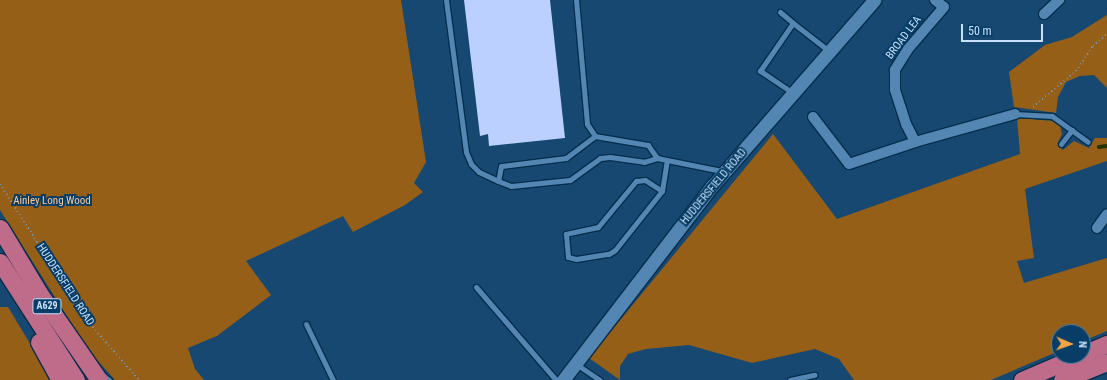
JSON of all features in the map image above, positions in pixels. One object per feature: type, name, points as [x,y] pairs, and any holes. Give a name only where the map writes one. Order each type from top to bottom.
[{"type":"highway","name":"A629","points":[[0,228],[39,294],[99,380]]},
{"type":"highway","name":"A629","points":[[0,262],[76,380]]},
{"type":"highway","points":[[0,267],[60,380]]},
{"type":"highway","points":[[1091,351],[1107,344]]},
{"type":"highway","points":[[1062,380],[1107,362]]},
{"type":"highway","points":[[1022,380],[1059,364]]},
{"type":"street","name":"HUDDERSFIELD ROAD","points":[[563,380],[725,172],[874,0]]},
{"type":"street","name":"BROAD LEA","points":[[915,142],[906,124],[895,90],[895,70],[908,49],[944,7],[935,0]]},
{"type":"street","points":[[1044,14],[1059,0]]},
{"type":"street","points":[[813,117],[849,164],[915,142],[1015,114]]},
{"type":"street","points":[[1097,228],[1107,214]]},
{"type":"lane","points":[[446,0],[466,152],[471,164],[479,172],[491,180],[511,186],[570,180],[600,158],[610,157],[644,162],[657,158],[725,172]]},
{"type":"lane","points":[[576,0],[587,124],[595,136],[648,145],[657,158]]},
{"type":"lane","points":[[780,12],[830,52]]},
{"type":"lane","points":[[793,23],[775,46],[760,71],[793,94]]},
{"type":"lane","points":[[1015,114],[1027,113],[1052,116],[1088,142]]},
{"type":"lane","points":[[1061,144],[1072,130]]},
{"type":"lane","points":[[498,181],[501,166],[566,158],[595,136]]},
{"type":"lane","points":[[662,191],[645,180],[636,181],[598,227],[569,232],[566,234],[568,257],[583,258],[609,254],[615,250],[662,191],[667,160]]},
{"type":"lane","points":[[476,287],[556,380]]},
{"type":"lane","points":[[306,324],[333,380]]},
{"type":"lane","points":[[86,363],[109,380]]},
{"type":"lane","points":[[575,363],[600,380]]},
{"type":"lane","points":[[790,380],[814,374]]},
{"type":"path","points":[[1027,113],[1076,71],[1093,46],[1107,34]]},
{"type":"path","name":"HUDDERSFIELD ROAD","points":[[0,184],[90,324],[139,380]]},
{"type":"green space","name":"Ainley Long Wood","points":[[0,0],[401,0],[426,162],[414,183],[423,192],[405,205],[353,232],[343,216],[246,261],[271,295],[217,336],[188,348],[195,369],[204,380],[115,380],[89,351],[0,210]]},
{"type":"green space","points":[[1107,15],[1107,88],[1094,75],[1080,76],[1066,82],[1058,97],[1056,113],[1014,107],[1009,72],[1045,45],[1072,37]]},
{"type":"green space","points":[[1017,118],[1053,121],[1060,126],[1062,134],[1057,144],[1063,150],[1074,141],[1089,148],[1095,138],[1107,138],[1107,161],[1025,189],[1034,258],[1017,261],[1024,283],[1107,258],[1107,331],[1091,338],[1091,324],[1051,324],[1051,354],[991,380],[854,380],[839,359],[815,349],[752,363],[689,345],[646,349],[628,354],[620,366],[620,380],[589,358],[773,134],[837,219],[1020,154]]},
{"type":"green space","points":[[0,307],[8,307],[52,380],[0,380]]},
{"type":"building","points":[[464,0],[550,0],[565,138],[489,146],[488,134],[480,136]]},
{"type":"waterway","points":[[1099,147],[1107,146]]}]
